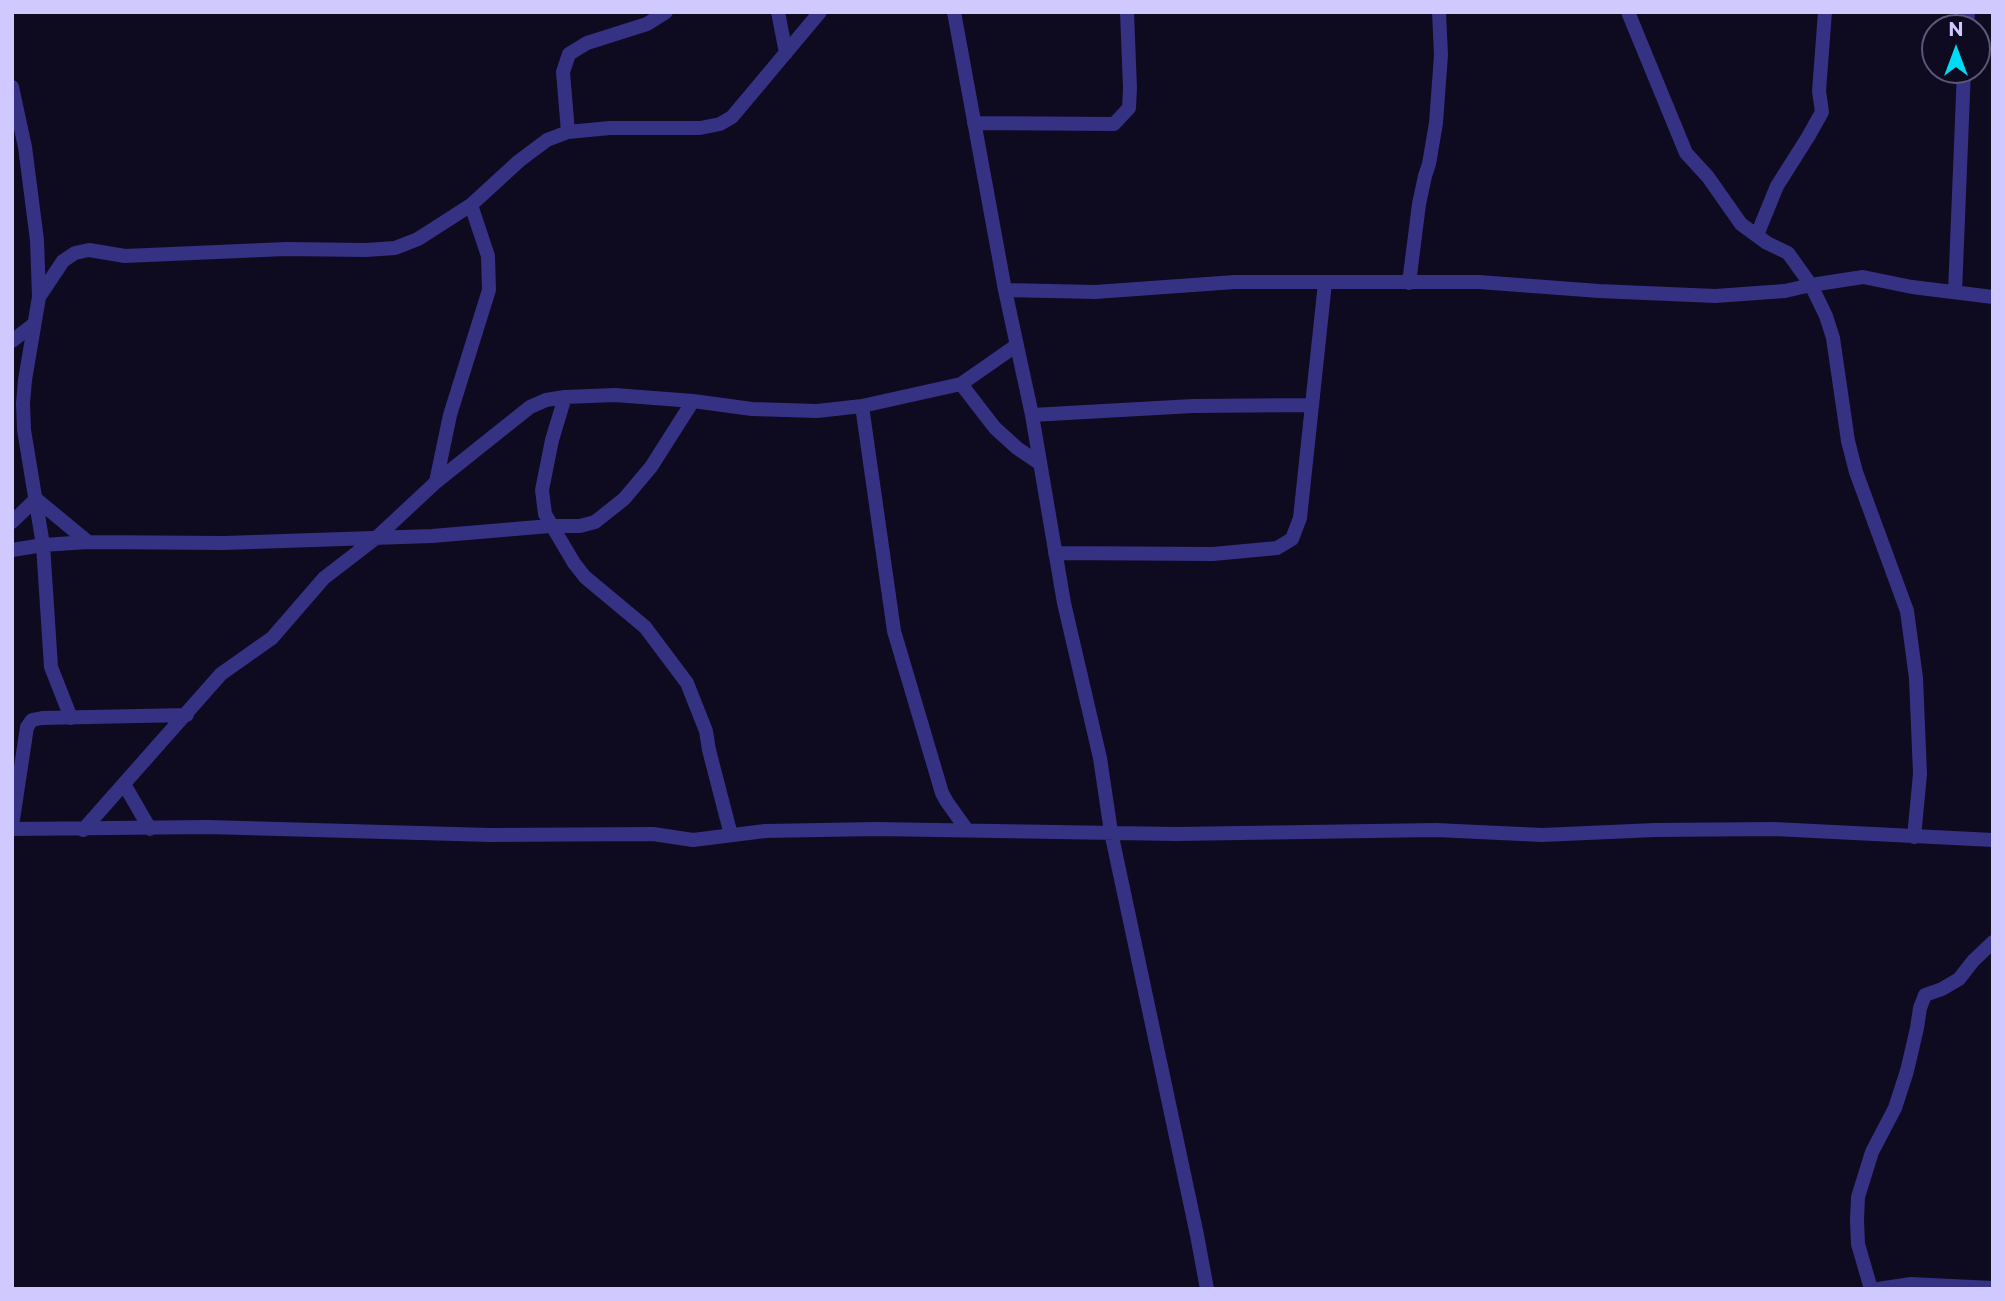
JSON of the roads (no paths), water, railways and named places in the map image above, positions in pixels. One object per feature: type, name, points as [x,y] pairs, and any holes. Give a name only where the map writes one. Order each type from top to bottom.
[{"type":"street","points":[[568,132],[563,72],[569,54],[587,43],[647,24],[666,12]]},
{"type":"street","points":[[778,12],[786,53]]},
{"type":"street","points":[[39,297],[63,261],[75,253],[89,250],[125,256],[155,256],[286,249],[395,248],[418,239],[471,205],[519,161],[547,140],[568,132],[611,128],[700,128],[720,124],[733,117],[820,12]]},
{"type":"street","points":[[954,12],[1076,659],[1100,758],[1111,832],[1198,1235],[1207,1289]]},
{"type":"street","points":[[974,122],[1114,124],[1129,108],[1127,12]]},
{"type":"street","points":[[1409,283],[1419,204],[1430,164],[1436,124],[1441,55],[1439,12]]},
{"type":"street","points":[[1628,12],[1686,153],[1741,224],[1767,243],[1788,253],[1811,285],[1826,316],[1833,338],[1848,441],[1856,472],[1907,611],[1916,678],[1920,774],[1914,837]]},
{"type":"street","points":[[1756,235],[1777,186],[1822,112],[1819,91],[1825,12]]},
{"type":"street","points":[[1955,292],[1963,84]]},
{"type":"street","points":[[12,87],[27,160],[37,240],[39,297],[23,402],[24,430],[43,545],[51,667],[71,718]]},
{"type":"street","points":[[436,482],[450,415],[489,290],[488,256],[471,205]]},
{"type":"street","points":[[1005,290],[1095,292],[1235,282],[1479,282],[1716,296],[1785,291],[1863,277],[1912,287],[1993,297]]},
{"type":"street","points":[[1055,553],[1213,554],[1277,548],[1292,539],[1300,518],[1325,283]]},
{"type":"street","points":[[12,341],[34,324]]},
{"type":"street","points":[[83,830],[229,666],[272,638],[324,578],[376,538],[436,482],[530,407],[545,400],[615,394],[752,409],[817,411],[862,406],[961,384],[1017,345]]},
{"type":"street","points":[[961,384],[995,428],[1017,449],[1039,463]]},
{"type":"street","points":[[12,385],[23,402]]},
{"type":"street","points":[[565,397],[552,440],[542,490],[542,502],[550,526],[585,577],[645,627],[687,682],[706,731],[731,835]]},
{"type":"street","points":[[12,550],[88,542],[224,543],[432,536],[580,526],[595,522],[624,499],[651,467],[693,401]]},
{"type":"street","points":[[1032,415],[1193,406],[1311,405]]},
{"type":"street","points":[[862,406],[894,631],[942,793],[967,830]]},
{"type":"street","points":[[12,522],[36,499]]},
{"type":"street","points":[[36,499],[88,542]]},
{"type":"street","points":[[187,715],[32,720],[27,727],[13,804],[12,827],[83,830],[208,827],[490,835],[653,834],[693,840],[765,831],[876,829],[1189,834],[1436,830],[1542,835],[1774,829],[1993,840]]},
{"type":"street","points":[[124,784],[150,829]]},
{"type":"street","points":[[1871,1289],[1858,1244],[1858,1197],[1872,1152],[1895,1108],[1903,1084],[1920,1007],[1925,995],[1959,979],[1993,942]]},
{"type":"street","points":[[1878,1289],[1911,1284],[1993,1288]]}]
